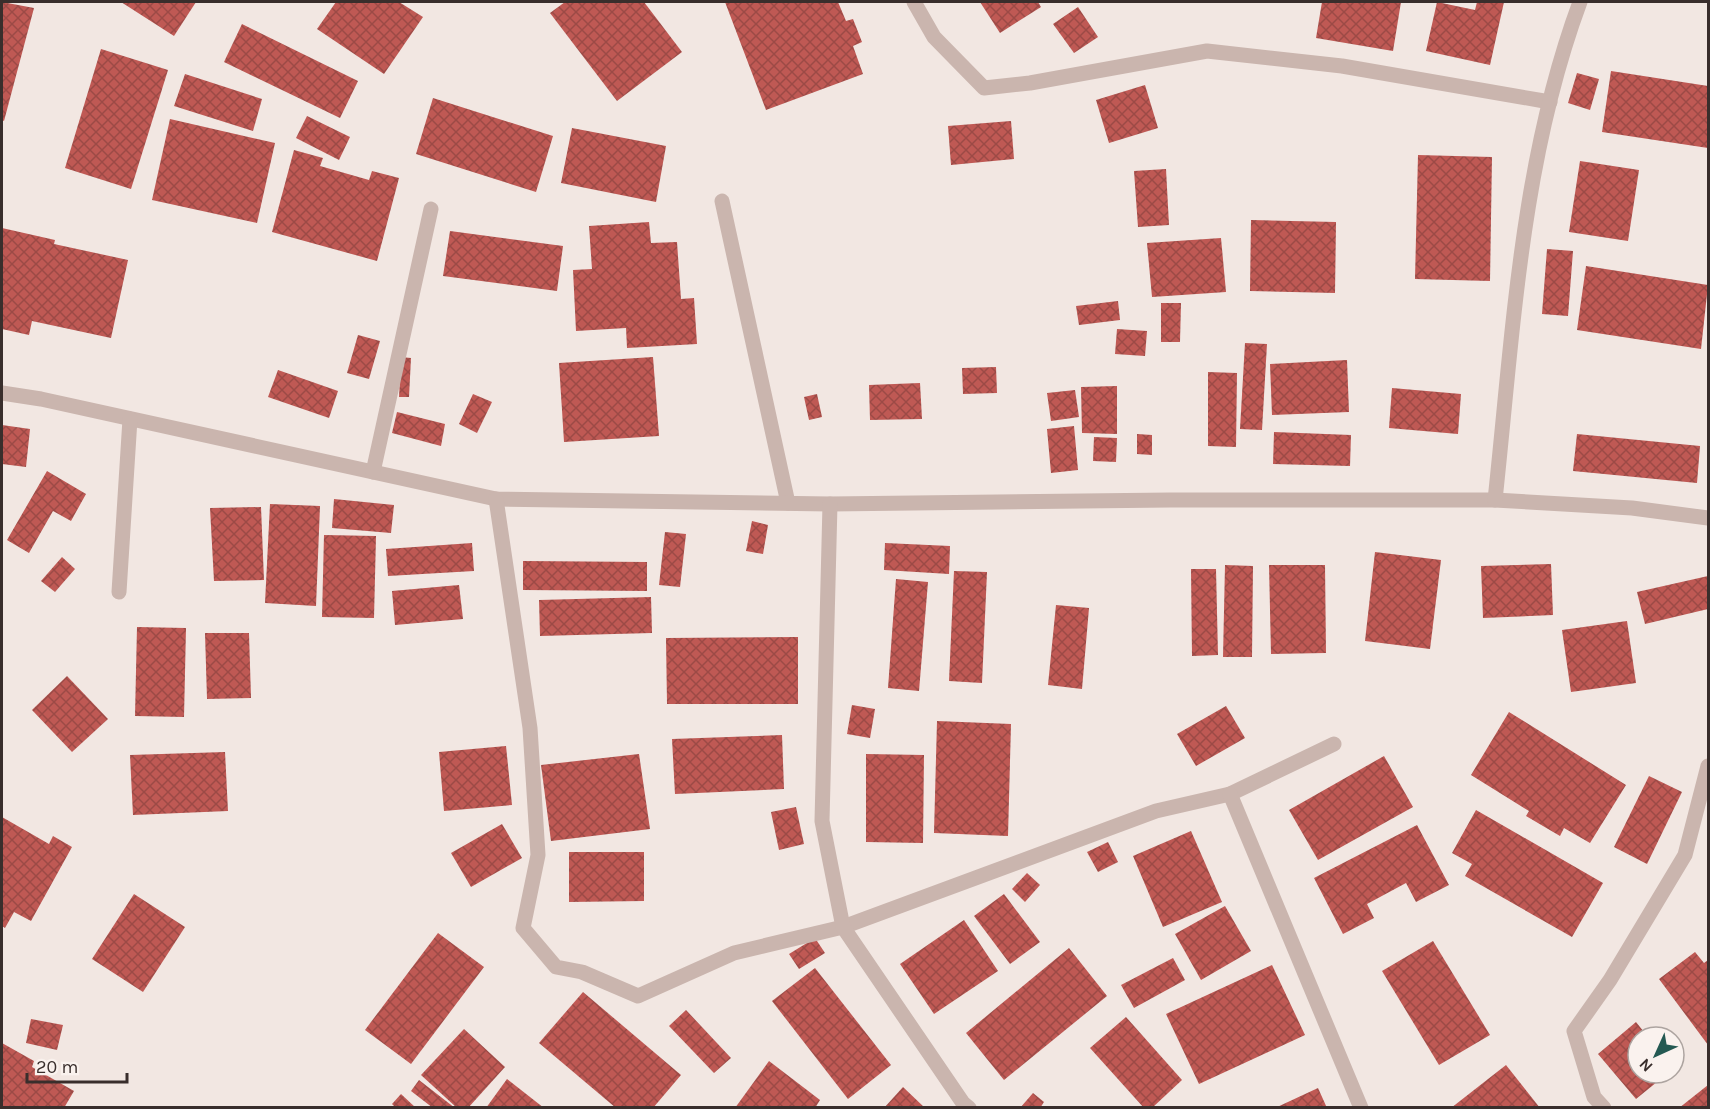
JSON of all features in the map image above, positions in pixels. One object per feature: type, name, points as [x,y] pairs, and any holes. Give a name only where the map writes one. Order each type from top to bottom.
[{"type":"street","points":[[914,2],[934,37],[984,88],[1030,83],[1207,51],[1342,66],[1550,102]]},
{"type":"street","points":[[1496,500],[1521,252],[1550,102],[1567,38],[1580,2]]},
{"type":"street","points":[[722,201],[788,503]]},
{"type":"street","points":[[373,472],[431,209]]},
{"type":"street","points":[[2,393],[496,499],[830,504],[1170,500],[1496,500],[1632,508],[1708,518]]},
{"type":"street","points":[[119,592],[130,419]]},
{"type":"street","points":[[496,499],[530,728],[538,855],[523,928],[556,967],[582,972],[638,996],[734,953],[843,927],[1156,811],[1230,794],[1334,744]]},
{"type":"street","points":[[830,504],[822,821],[843,927],[969,1107]]},
{"type":"street","points":[[1604,1107],[1594,1096],[1574,1031],[1610,980],[1685,855],[1708,766]]},
{"type":"street","points":[[1230,794],[1360,1107]]},
{"type":"building","points":[[2,2],[34,8],[4,121],[2,120]]},
{"type":"building","points":[[121,2],[196,2],[174,36]]},
{"type":"building","points":[[336,2],[399,2],[423,17],[384,74],[317,29]]},
{"type":"building","points":[[565,2],[644,2],[682,52],[617,101],[550,13]]},
{"type":"building","points":[[725,2],[838,2],[846,21],[853,19],[862,42],[853,46],[863,74],[766,110]]},
{"type":"building","points":[[980,2],[1038,2],[1041,7],[1000,33]]},
{"type":"building","points":[[1322,2],[1401,2],[1393,51],[1316,38]]},
{"type":"building","points":[[1437,2],[1475,10],[1477,2],[1504,2],[1490,65],[1426,51]]},
{"type":"building","points":[[1078,7],[1098,37],[1074,53],[1053,24]]},
{"type":"building","points":[[242,24],[358,81],[340,118],[224,62]]},
{"type":"building","points":[[101,49],[168,70],[131,189],[65,168]]},
{"type":"building","points":[[1611,71],[1708,86],[1708,148],[1602,132]]},
{"type":"building","points":[[1577,73],[1599,79],[1590,110],[1568,103]]},
{"type":"building","points":[[185,74],[262,99],[253,131],[174,106]]},
{"type":"building","points":[[1145,85],[1158,128],[1109,143],[1096,100]]},
{"type":"building","points":[[433,98],[553,136],[536,192],[416,154]]},
{"type":"building","points":[[307,116],[350,137],[339,160],[296,138]]},
{"type":"building","points":[[170,119],[275,143],[257,223],[152,200]]},
{"type":"building","points":[[1011,121],[1014,159],[951,165],[948,126]]},
{"type":"building","points":[[572,128],[666,146],[656,202],[561,183]]},
{"type":"building","points":[[294,150],[323,158],[320,166],[369,180],[372,171],[399,178],[377,261],[272,232]]},
{"type":"building","points":[[1418,155],[1492,157],[1490,281],[1415,279]]},
{"type":"building","points":[[1580,161],[1639,170],[1628,241],[1569,232]]},
{"type":"building","points":[[1166,169],[1169,225],[1138,227],[1134,171]]},
{"type":"building","points":[[1251,220],[1336,222],[1335,293],[1250,291]]},
{"type":"building","points":[[649,222],[651,243],[677,242],[681,299],[694,298],[697,344],[627,348],[626,328],[576,331],[573,270],[592,269],[589,226]]},
{"type":"building","points":[[2,228],[55,240],[54,244],[128,260],[111,338],[32,321],[29,335],[2,329]]},
{"type":"building","points":[[450,231],[563,246],[557,291],[443,276]]},
{"type":"building","points":[[1221,238],[1226,292],[1152,297],[1147,243]]},
{"type":"building","points":[[1547,249],[1573,251],[1568,316],[1542,314]]},
{"type":"building","points":[[1586,266],[1708,285],[1701,349],[1577,330]]},
{"type":"building","points":[[1118,301],[1120,320],[1079,325],[1076,306]]},
{"type":"building","points":[[1161,303],[1181,303],[1180,342],[1161,342]]},
{"type":"building","points":[[1117,329],[1147,331],[1145,356],[1115,354]]},
{"type":"building","points":[[358,335],[380,341],[369,379],[347,373]]},
{"type":"building","points":[[1245,343],[1267,344],[1262,430],[1240,429]]},
{"type":"building","points":[[401,357],[411,358],[409,397],[399,397]]},
{"type":"building","points":[[653,357],[659,436],[564,442],[559,363]]},
{"type":"building","points":[[1347,360],[1349,412],[1272,415],[1270,364]]},
{"type":"building","points":[[996,367],[997,393],[963,394],[962,368]]},
{"type":"building","points":[[278,370],[338,391],[329,418],[268,397]]},
{"type":"building","points":[[1208,372],[1237,373],[1236,447],[1208,446]]},
{"type":"building","points":[[920,383],[922,419],[870,420],[869,385]]},
{"type":"building","points":[[1117,386],[1117,434],[1082,433],[1081,387]]},
{"type":"building","points":[[1392,388],[1461,394],[1458,434],[1389,428]]},
{"type":"building","points":[[1075,390],[1079,417],[1051,421],[1047,393]]},
{"type":"building","points":[[473,394],[492,402],[477,433],[459,424]]},
{"type":"building","points":[[817,394],[822,417],[809,420],[804,397]]},
{"type":"building","points":[[397,412],[445,424],[441,446],[392,433]]},
{"type":"building","points":[[2,425],[30,429],[26,467],[2,464]]},
{"type":"building","points":[[1074,426],[1078,470],[1051,473],[1047,429]]},
{"type":"building","points":[[1274,432],[1351,435],[1350,466],[1273,464]]},
{"type":"building","points":[[1137,434],[1152,435],[1152,455],[1137,454]]},
{"type":"building","points":[[1577,434],[1700,446],[1697,483],[1573,471]]},
{"type":"building","points":[[1094,437],[1117,438],[1116,462],[1093,461]]},
{"type":"building","points":[[47,471],[86,494],[71,521],[53,511],[29,553],[7,540]]},
{"type":"building","points":[[334,499],[394,505],[391,533],[332,528]]},
{"type":"building","points":[[270,504],[320,506],[316,606],[265,603]]},
{"type":"building","points":[[261,507],[264,580],[214,581],[210,508]]},
{"type":"building","points":[[752,521],[768,525],[763,554],[746,551]]},
{"type":"building","points":[[665,532],[686,534],[680,587],[659,585]]},
{"type":"building","points":[[324,535],[376,536],[374,618],[322,617]]},
{"type":"building","points":[[472,543],[474,571],[388,576],[386,549]]},
{"type":"building","points":[[885,543],[950,546],[949,574],[884,570]]},
{"type":"building","points":[[1375,552],[1441,560],[1430,649],[1365,641]]},
{"type":"building","points":[[62,557],[75,569],[55,592],[41,581]]},
{"type":"building","points":[[523,561],[647,562],[647,591],[523,590]]},
{"type":"building","points":[[1551,564],[1553,615],[1483,618],[1481,566]]},
{"type":"building","points":[[1225,565],[1253,566],[1252,657],[1223,657]]},
{"type":"building","points":[[1269,565],[1325,565],[1326,653],[1271,654]]},
{"type":"building","points":[[1191,569],[1216,569],[1218,655],[1192,656]]},
{"type":"building","points":[[954,571],[987,572],[982,683],[949,681]]},
{"type":"building","points":[[1708,576],[1708,609],[1645,624],[1637,592]]},
{"type":"building","points":[[896,579],[928,582],[919,691],[888,688]]},
{"type":"building","points":[[459,585],[463,619],[395,625],[392,591]]},
{"type":"building","points":[[651,597],[652,633],[540,636],[539,600]]},
{"type":"building","points":[[1056,605],[1089,608],[1082,689],[1048,685]]},
{"type":"building","points":[[1627,621],[1636,683],[1571,692],[1562,630]]},
{"type":"building","points":[[137,627],[186,628],[184,717],[135,716]]},
{"type":"building","points":[[205,633],[249,633],[251,698],[207,699]]},
{"type":"building","points":[[798,637],[798,704],[667,704],[666,638]]},
{"type":"building","points":[[67,676],[108,719],[72,752],[32,710]]},
{"type":"building","points":[[852,705],[875,709],[870,738],[847,734]]},
{"type":"building","points":[[1226,706],[1245,738],[1196,766],[1177,734]]},
{"type":"building","points":[[1509,712],[1626,785],[1590,843],[1564,828],[1560,836],[1526,816],[1529,811],[1471,775]]},
{"type":"building","points":[[937,721],[1011,724],[1008,836],[934,833]]},
{"type":"building","points":[[782,735],[784,789],[675,794],[672,739]]},
{"type":"building","points":[[506,746],[512,805],[444,811],[439,752]]},
{"type":"building","points":[[225,752],[228,811],[133,815],[130,755]]},
{"type":"building","points":[[639,754],[650,829],[551,841],[541,765]]},
{"type":"building","points":[[866,754],[924,755],[923,843],[866,842]]},
{"type":"building","points":[[1384,756],[1413,807],[1318,860],[1289,810]]},
{"type":"building","points":[[1649,776],[1682,792],[1647,864],[1614,847]]},
{"type":"building","points":[[796,807],[804,844],[779,850],[771,812]]},
{"type":"building","points":[[1476,810],[1603,883],[1572,937],[1465,876],[1472,864],[1452,853]]},
{"type":"building","points":[[2,817],[49,844],[53,836],[72,847],[31,921],[14,912],[5,928],[2,926]]},
{"type":"building","points":[[502,824],[522,858],[471,887],[451,853]]},
{"type":"building","points":[[1417,825],[1449,885],[1416,902],[1406,883],[1367,904],[1374,918],[1343,934],[1314,878]]},
{"type":"building","points":[[1191,831],[1222,902],[1163,927],[1133,856]]},
{"type":"building","points":[[1108,842],[1118,862],[1098,872],[1087,852]]},
{"type":"building","points":[[569,852],[644,852],[644,901],[569,902]]},
{"type":"building","points":[[1027,873],[1040,885],[1025,902],[1012,889]]},
{"type":"building","points":[[134,894],[185,927],[143,992],[92,959]]},
{"type":"building","points":[[1004,894],[1040,942],[1010,964],[974,916]]},
{"type":"building","points":[[1225,906],[1251,951],[1201,980],[1175,934]]},
{"type":"building","points":[[964,920],[998,971],[934,1014],[900,964]]},
{"type":"building","points":[[438,933],[484,967],[411,1064],[365,1030]]},
{"type":"building","points":[[815,938],[825,953],[799,969],[789,954]]},
{"type":"building","points":[[1433,941],[1490,1035],[1439,1065],[1382,971]]},
{"type":"building","points":[[1069,948],[1107,996],[1004,1080],[966,1033]]},
{"type":"building","points":[[1695,952],[1704,963],[1708,960],[1708,1045],[1659,979]]},
{"type":"building","points":[[1173,958],[1185,980],[1134,1008],[1121,985]]},
{"type":"building","points":[[1272,965],[1305,1035],[1199,1084],[1166,1014]]},
{"type":"building","points":[[815,968],[891,1065],[848,1099],[772,1001]]},
{"type":"building","points":[[583,992],[681,1075],[653,1108],[616,1108],[539,1043]]},
{"type":"building","points":[[686,1010],[731,1058],[714,1073],[669,1026]]},
{"type":"building","points":[[1126,1017],[1182,1080],[1152,1108],[1144,1108],[1090,1048]]},
{"type":"building","points":[[31,1019],[63,1025],[57,1050],[26,1043]]},
{"type":"building","points":[[464,1029],[505,1067],[468,1108],[457,1108],[421,1075]]},
{"type":"building","points":[[1626,1030],[1626,1085],[1653,1085],[1636,1099],[1598,1054]]},
{"type":"building","points":[[2,1043],[34,1061],[32,1067],[74,1091],[64,1108],[2,1108]]},
{"type":"building","points":[[769,1061],[820,1100],[815,1108],[735,1108]]},
{"type":"building","points":[[1506,1065],[1540,1108],[1451,1108]]},
{"type":"building","points":[[507,1079],[544,1108],[486,1108]]},
{"type":"building","points":[[419,1080],[455,1108],[433,1108],[411,1091]]},
{"type":"building","points":[[1708,1085],[1708,1108],[1679,1108]]},
{"type":"building","points":[[903,1087],[925,1108],[884,1108]]},
{"type":"building","points":[[1318,1088],[1327,1108],[1275,1108]]},
{"type":"building","points":[[1033,1093],[1044,1102],[1040,1108],[1020,1108]]},
{"type":"building","points":[[401,1094],[416,1108],[396,1108],[392,1104]]}]
